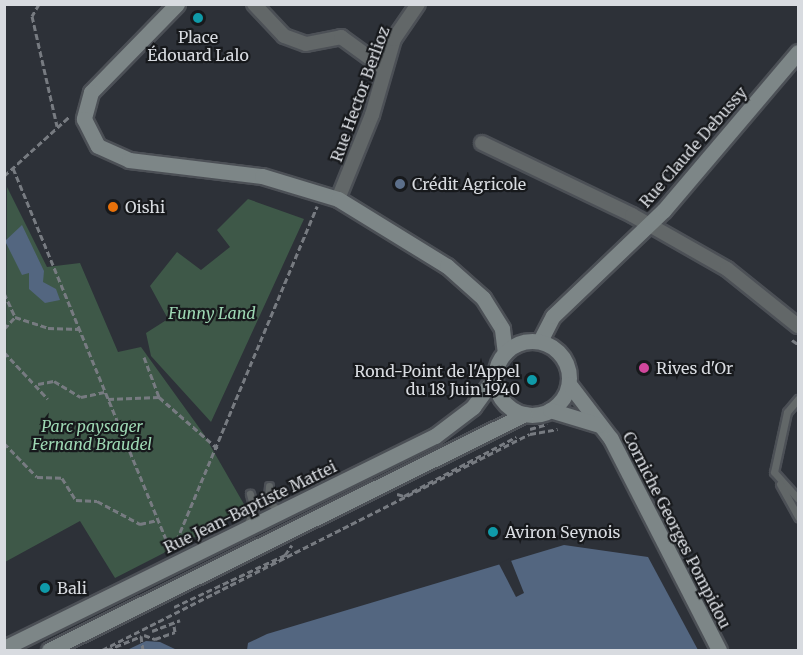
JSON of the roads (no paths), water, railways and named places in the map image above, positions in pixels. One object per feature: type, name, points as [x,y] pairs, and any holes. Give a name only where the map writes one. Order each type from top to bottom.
[{"type":"main road","points":[[177,4],[103,77],[84,107],[86,129],[98,146],[129,160],[262,176],[338,199],[447,267],[483,298],[502,329],[505,353]]},
{"type":"main road","name":"Rue Claude Debussy","points":[[540,341],[578,289],[646,226],[798,52]]},
{"type":"main road","points":[[50,651],[525,414],[550,410],[569,384],[566,362],[540,341],[515,345],[505,353],[495,377],[500,397],[525,414]]},
{"type":"main road","name":"Rue Jean-Baptiste Mattei","points":[[4,648],[435,436],[473,407],[495,377]]},
{"type":"main road","name":"Corniche Georges Pompidou","points":[[569,384],[602,426],[719,651]]},
{"type":"main road","name":"Corniche Georges Pompidou","points":[[550,410],[584,418],[602,426]]},
{"type":"street","points":[[254,4],[284,36],[306,44],[340,37],[385,69]]},
{"type":"street","name":"Rue Hector Berlioz","points":[[338,199],[394,39],[418,4]]},
{"type":"street","points":[[482,143],[727,269],[798,326]]},
{"type":"lane","points":[[798,399],[787,412],[774,472],[785,501],[798,517]]},
{"type":"lane","points":[[779,481],[798,499]]},
{"type":"lane","points":[[269,486],[268,501],[280,512]]},
{"type":"lane","points":[[245,530],[254,508],[250,494]]},
{"type":"water","points":[[22,225],[44,271],[43,282],[56,289],[60,300],[45,303],[29,289],[29,273],[22,275],[5,241]]},
{"type":"water","points":[[564,545],[648,557],[698,650],[247,650],[248,643],[267,634]]},
{"type":"water","points":[[146,641],[160,642],[177,650],[127,650]]},
{"type":"place","name":"Place Édouard Lalo","points":[[198,18]]},
{"type":"place","name":"Crédit Agricole","points":[[400,184]]},
{"type":"place","name":"Oishi","points":[[113,207]]},
{"type":"place","name":"Rives d'Or","points":[[644,368]]},
{"type":"place","name":"Rond-Point de l'Appel du 18 Juin 1940","points":[[532,380]]},
{"type":"place","name":"Aviron Seynois","points":[[493,532]]},
{"type":"place","name":"Bali","points":[[45,588]]},
{"type":"park label","name":"Funny Land","points":[[212,313]]},
{"type":"park label","name":"Parc paysager Fernand Braudel","points":[[92,435]]}]
